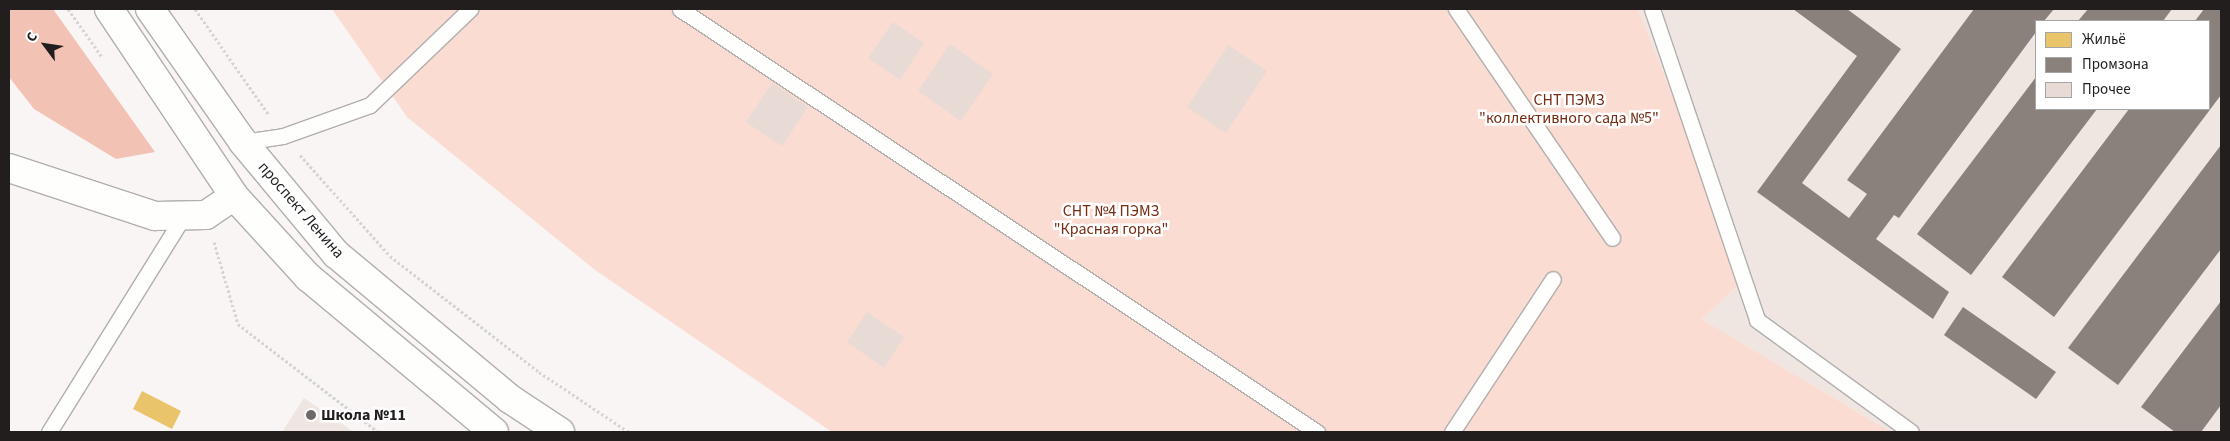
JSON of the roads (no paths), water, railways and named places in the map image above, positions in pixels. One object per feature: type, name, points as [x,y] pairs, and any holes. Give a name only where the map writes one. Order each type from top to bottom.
[{"type":"main road","points":[[108,9],[234,196],[308,277],[494,432]]},
{"type":"main road","name":"проспект Ленина","points":[[150,9],[242,142],[336,254],[510,399],[560,432]]},
{"type":"main road","points":[[9,168],[156,216],[195,215],[234,196]]},
{"type":"lane","points":[[242,142],[283,136],[370,105],[470,9]]},
{"type":"lane","points":[[680,9],[1317,432]]},
{"type":"lane","points":[[1456,9],[1612,238]]},
{"type":"lane","points":[[1652,9],[1757,320],[1911,432]]},
{"type":"lane","points":[[49,432],[195,215]]},
{"type":"lane","points":[[1452,432],[1553,280]]},
{"type":"place","name":"Школа №11","points":[[311,415]]},
{"type":"park label","name":"СНТ ПЭМЗ \"коллективного сада №5\"","points":[[1569,109]]},
{"type":"park label","name":"СНТ №4 ПЭМЗ \"Красная горка\"","points":[[1111,220]]}]
